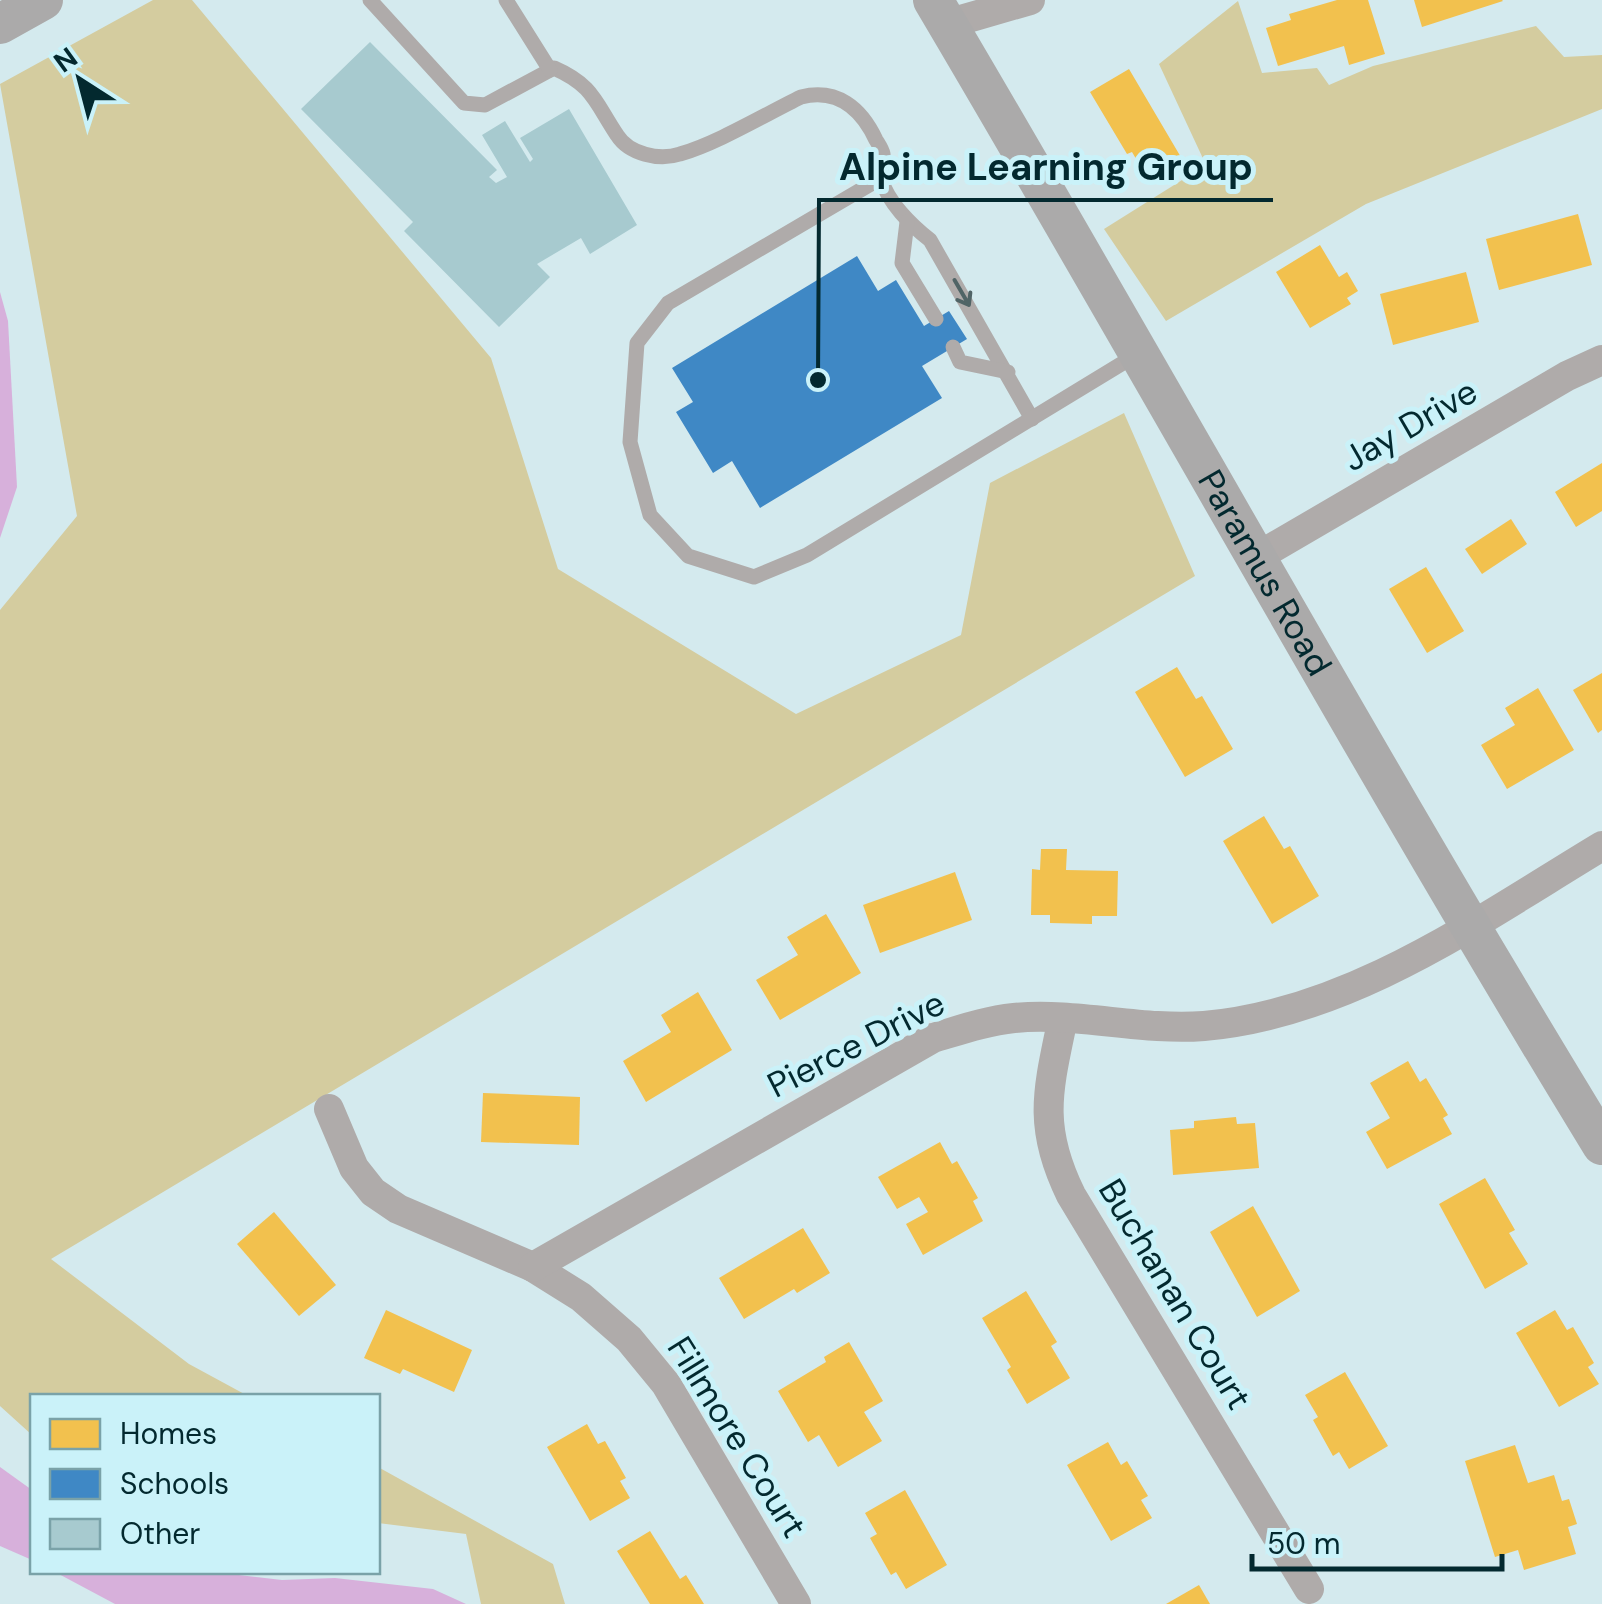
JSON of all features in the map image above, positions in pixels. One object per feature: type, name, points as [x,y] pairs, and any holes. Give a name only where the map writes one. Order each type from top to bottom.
[{"type":"main road","points":[[0,24],[43,0]]},
{"type":"main road","name":"Paramus Road","points":[[940,12],[1468,926],[1602,1144]]},
{"type":"street","points":[[940,12],[1030,0]]},
{"type":"street","name":"Jay Drive","points":[[1257,557],[1602,360]]},
{"type":"street","name":"Pierce Drive","points":[[532,1267],[934,1038],[969,1026],[1016,1018],[1202,1026],[1262,1017],[1320,1001],[1468,926],[1602,846]]},
{"type":"street","name":"Buchanan Court","points":[[1063,1018],[1047,1097],[1048,1134],[1056,1166],[1309,1589]]},
{"type":"street","name":"Fillmore Court","points":[[329,1109],[354,1168],[373,1192],[398,1209],[532,1267],[582,1297],[629,1339],[666,1384],[796,1604]]},
{"type":"lane","points":[[370,0],[464,103],[484,105],[554,68],[581,82],[600,102],[628,148],[654,156],[678,156],[802,97],[820,92],[841,99],[856,109],[871,129],[883,154],[881,178],[907,222],[930,240],[1032,420]]},
{"type":"lane","points":[[506,0],[550,70]]},
{"type":"lane","points":[[881,178],[668,303],[638,343],[630,442],[650,515],[688,556],[754,577],[806,555],[1139,353]]},
{"type":"lane","points":[[907,222],[902,264],[936,319]]},
{"type":"lane","points":[[953,347],[960,362],[1008,372]]},
{"type":"shaded area","points":[[153,0],[192,0],[491,358],[558,569],[796,714],[961,635],[990,483],[1124,413],[1195,576],[51,1259],[189,1364],[244,1394],[30,1394],[30,1433],[0,1406],[0,610],[77,516],[0,84]]},
{"type":"shaded area","points":[[1238,1],[1262,73],[1317,68],[1329,85],[1373,66],[1536,26],[1564,57],[1602,55],[1602,109],[1366,204],[1166,321],[1104,229],[1206,165],[1159,64]]},
{"type":"shaded area","points":[[0,292],[8,321],[17,487],[0,538]]},
{"type":"shaded area","points":[[0,1467],[30,1489],[30,1559],[0,1546]]},
{"type":"shaded area","points":[[380,1468],[553,1564],[565,1604],[481,1604],[466,1534],[380,1523]]},
{"type":"shaded area","points":[[59,1574],[335,1578],[433,1589],[466,1604],[115,1604]]},
{"type":"building: Homes","points":[[1337,0],[1368,0],[1385,54],[1349,65],[1344,46],[1278,66],[1266,28],[1291,20],[1289,14]]},
{"type":"building: Homes","points":[[1414,0],[1502,0],[1503,1],[1422,27]]},
{"type":"building: Homes","points":[[1129,69],[1182,159],[1148,179],[1132,152],[1127,154],[1090,92]]},
{"type":"building: Homes","points":[[1578,214],[1592,265],[1499,290],[1486,239]]},
{"type":"building: Homes","points":[[1320,245],[1339,277],[1347,272],[1358,291],[1347,298],[1351,304],[1310,328],[1276,272]]},
{"type":"building: Homes","points":[[1466,272],[1479,322],[1393,345],[1380,294]]},
{"type":"building: Homes","points":[[1602,463],[1602,511],[1576,527],[1555,492]]},
{"type":"building: Homes","points":[[1511,519],[1527,544],[1482,574],[1465,549]]},
{"type":"building: Homes","points":[[1426,567],[1464,631],[1427,653],[1389,589]]},
{"type":"building: Homes","points":[[1177,667],[1196,699],[1202,696],[1233,749],[1185,777],[1135,692]]},
{"type":"building: Homes","points":[[1602,673],[1602,730],[1598,733],[1573,690]]},
{"type":"building: Homes","points":[[1538,688],[1574,750],[1507,789],[1481,745],[1515,725],[1505,708]]},
{"type":"building: Homes","points":[[1264,816],[1284,849],[1290,846],[1319,896],[1272,924],[1223,841]]},
{"type":"building: Homes","points":[[1041,849],[1067,849],[1066,870],[1118,871],[1117,916],[1092,916],[1092,924],[1050,923],[1050,915],[1031,915],[1032,869],[1040,870]]},
{"type":"building: Homes","points":[[955,872],[972,920],[880,953],[863,905]]},
{"type":"building: Homes","points":[[826,914],[861,973],[780,1020],[756,980],[798,955],[787,937]]},
{"type":"building: Homes","points":[[698,992],[732,1050],[646,1102],[623,1061],[671,1032],[661,1015]]},
{"type":"building: Homes","points":[[1408,1061],[1420,1082],[1426,1078],[1448,1115],[1443,1118],[1452,1134],[1387,1169],[1366,1132],[1390,1118],[1370,1083]]},
{"type":"building: Homes","points":[[483,1093],[580,1097],[579,1145],[481,1142]]},
{"type":"building: Homes","points":[[1236,1117],[1237,1124],[1255,1123],[1259,1168],[1173,1175],[1170,1130],[1194,1128],[1194,1121]]},
{"type":"building: Homes","points":[[940,1142],[952,1164],[957,1161],[978,1198],[973,1201],[983,1221],[923,1255],[906,1224],[928,1212],[919,1197],[897,1209],[878,1177]]},
{"type":"building: Homes","points":[[1485,1178],[1515,1230],[1509,1233],[1528,1264],[1485,1289],[1439,1204]]},
{"type":"building: Homes","points":[[1253,1206],[1300,1291],[1257,1317],[1210,1232]]},
{"type":"building: Homes","points":[[274,1212],[336,1285],[299,1316],[237,1244]]},
{"type":"building: Homes","points":[[803,1228],[830,1273],[744,1319],[719,1278]]},
{"type":"building: Homes","points":[[1026,1291],[1057,1342],[1051,1346],[1070,1378],[1027,1404],[982,1318]]},
{"type":"building: Homes","points":[[386,1310],[472,1350],[454,1392],[403,1369],[400,1374],[364,1358]]},
{"type":"building: Homes","points":[[1555,1310],[1567,1330],[1573,1327],[1594,1363],[1588,1367],[1599,1384],[1559,1407],[1516,1333]]},
{"type":"building: Homes","points":[[849,1342],[883,1401],[864,1412],[882,1441],[838,1467],[819,1435],[808,1442],[778,1391],[826,1362],[824,1357]]},
{"type":"building: Homes","points":[[1345,1372],[1388,1446],[1349,1469],[1339,1452],[1333,1456],[1313,1420],[1318,1417],[1305,1395]]},
{"type":"building: Homes","points":[[587,1424],[598,1444],[605,1441],[626,1478],[620,1481],[630,1498],[590,1521],[547,1447]]},
{"type":"building: Homes","points":[[1108,1442],[1121,1465],[1127,1461],[1148,1496],[1141,1500],[1152,1518],[1111,1541],[1067,1465]]},
{"type":"building: Homes","points":[[1515,1445],[1528,1483],[1554,1475],[1562,1501],[1569,1499],[1577,1524],[1568,1527],[1576,1554],[1524,1570],[1518,1550],[1495,1557],[1465,1461]]},
{"type":"building: Homes","points":[[905,1490],[947,1565],[906,1589],[896,1572],[891,1575],[870,1538],[877,1534],[865,1513]]},
{"type":"building: Homes","points":[[650,1531],[680,1579],[686,1575],[704,1604],[650,1604],[617,1551]]},
{"type":"building: Homes","points":[[1199,1585],[1210,1604],[1166,1604]]},
{"type":"building: Schools","points":[[857,256],[878,291],[896,280],[924,326],[949,311],[967,339],[922,366],[942,398],[760,508],[732,461],[713,473],[676,412],[693,402],[672,368]]},
{"type":"building: Other","points":[[370,42],[497,170],[489,177],[496,183],[507,177],[482,135],[505,121],[530,162],[533,159],[520,138],[569,109],[637,225],[590,254],[581,238],[537,264],[550,277],[499,327],[404,231],[413,222],[301,109]]},
{"type":"place","name":"Alpine Learning Group","points":[[818,380]]}]
